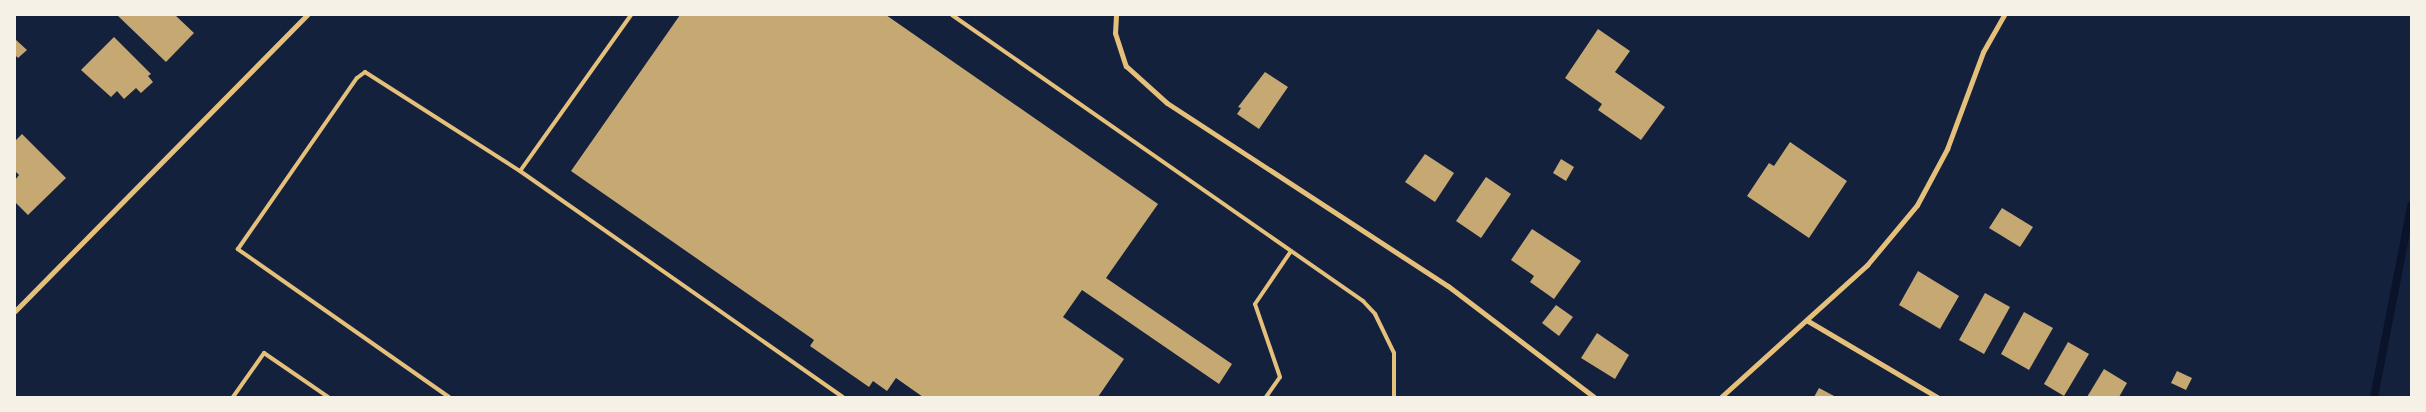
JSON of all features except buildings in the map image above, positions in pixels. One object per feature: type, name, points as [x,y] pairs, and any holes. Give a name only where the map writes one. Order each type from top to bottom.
[{"type":"street","points":[[15,311],[307,15]]},
{"type":"street","points":[[1116,15],[1114,33],[1126,66],[1166,103],[1448,286],[1594,397]]},
{"type":"street","points":[[1721,397],[1808,321],[1867,265],[1916,205],[1947,148],[1983,52],[2004,15]]},
{"type":"street","points":[[1808,321],[1937,397]]},
{"type":"lane","points":[[520,171],[631,15]]},
{"type":"lane","points":[[952,15],[1363,301],[1375,314],[1394,353],[1394,397]]},
{"type":"lane","points":[[449,397],[238,249],[357,78],[365,72],[520,171],[843,397]]},
{"type":"lane","points":[[1266,397],[1280,377],[1255,304],[1291,251]]},
{"type":"lane","points":[[233,397],[264,353],[328,397]]},
{"type":"waterway","points":[[2374,397],[2411,206]]}]
